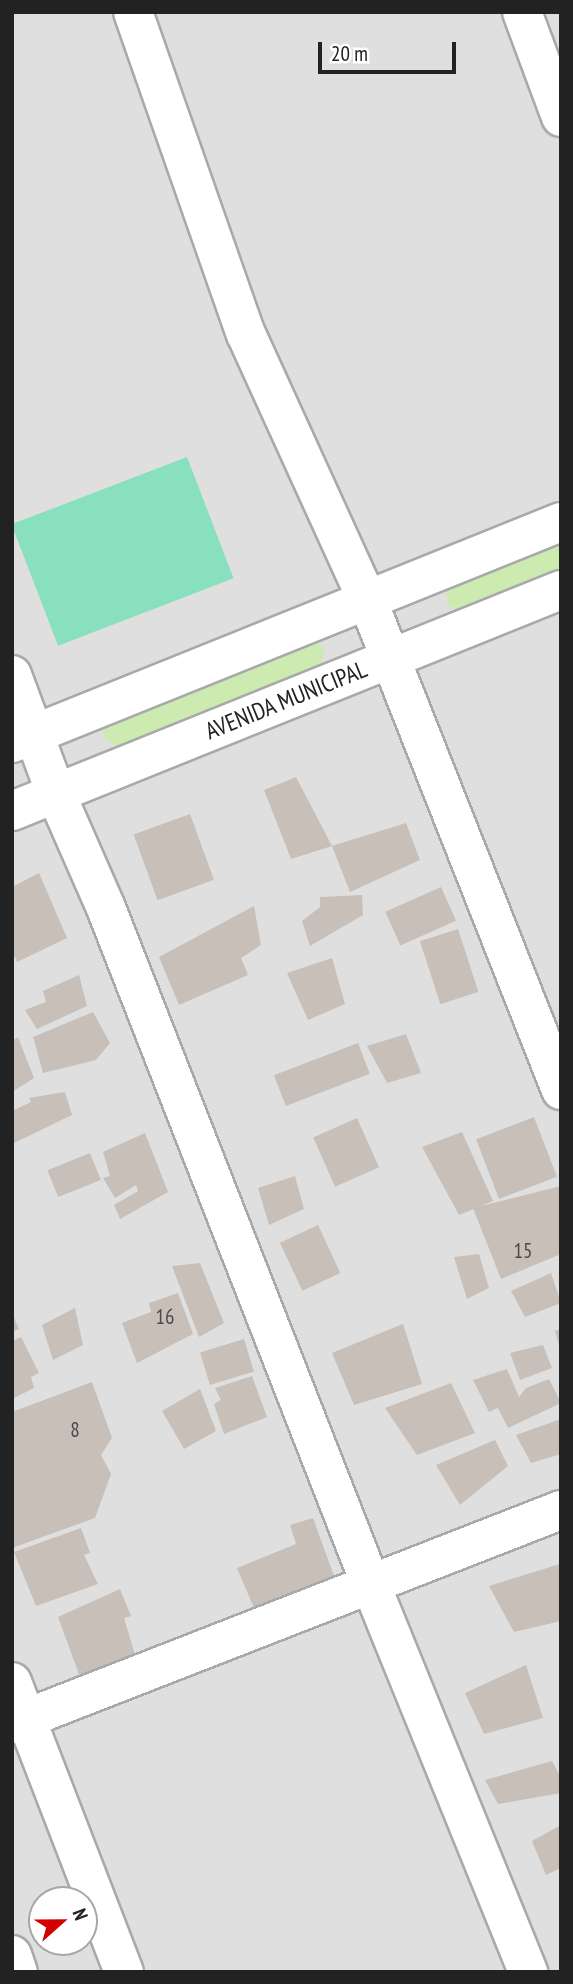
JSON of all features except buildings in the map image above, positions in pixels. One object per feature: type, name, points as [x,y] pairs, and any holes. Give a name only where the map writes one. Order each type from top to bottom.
[{"type":"street","points":[[133,12],[246,334],[367,599],[561,1090]]},
{"type":"street","points":[[522,12],[561,117]]},
{"type":"street","points":[[23,738],[561,522]]},
{"type":"street","name":"AVENIDA MUNICIPAL","points":[[12,811],[561,590]]},
{"type":"street","points":[[12,675],[23,738],[56,794],[111,921],[371,1585],[528,1972]]},
{"type":"street","points":[[19,1721],[561,1510]]},
{"type":"street","points":[[12,1682],[19,1721],[124,1972]]},
{"type":"street","points":[[12,1955],[19,1972]]},
{"type":"shaded area","points":[[12,12],[561,12],[561,1972],[12,1972]]},
{"type":"green space","points":[[187,457],[234,578],[58,646],[12,524]]},
{"type":"green space","points":[[561,543],[561,570],[460,611],[448,605],[446,590]]},
{"type":"green space","points":[[314,642],[324,647],[322,665],[117,746],[105,740],[103,728],[108,724]]}]
